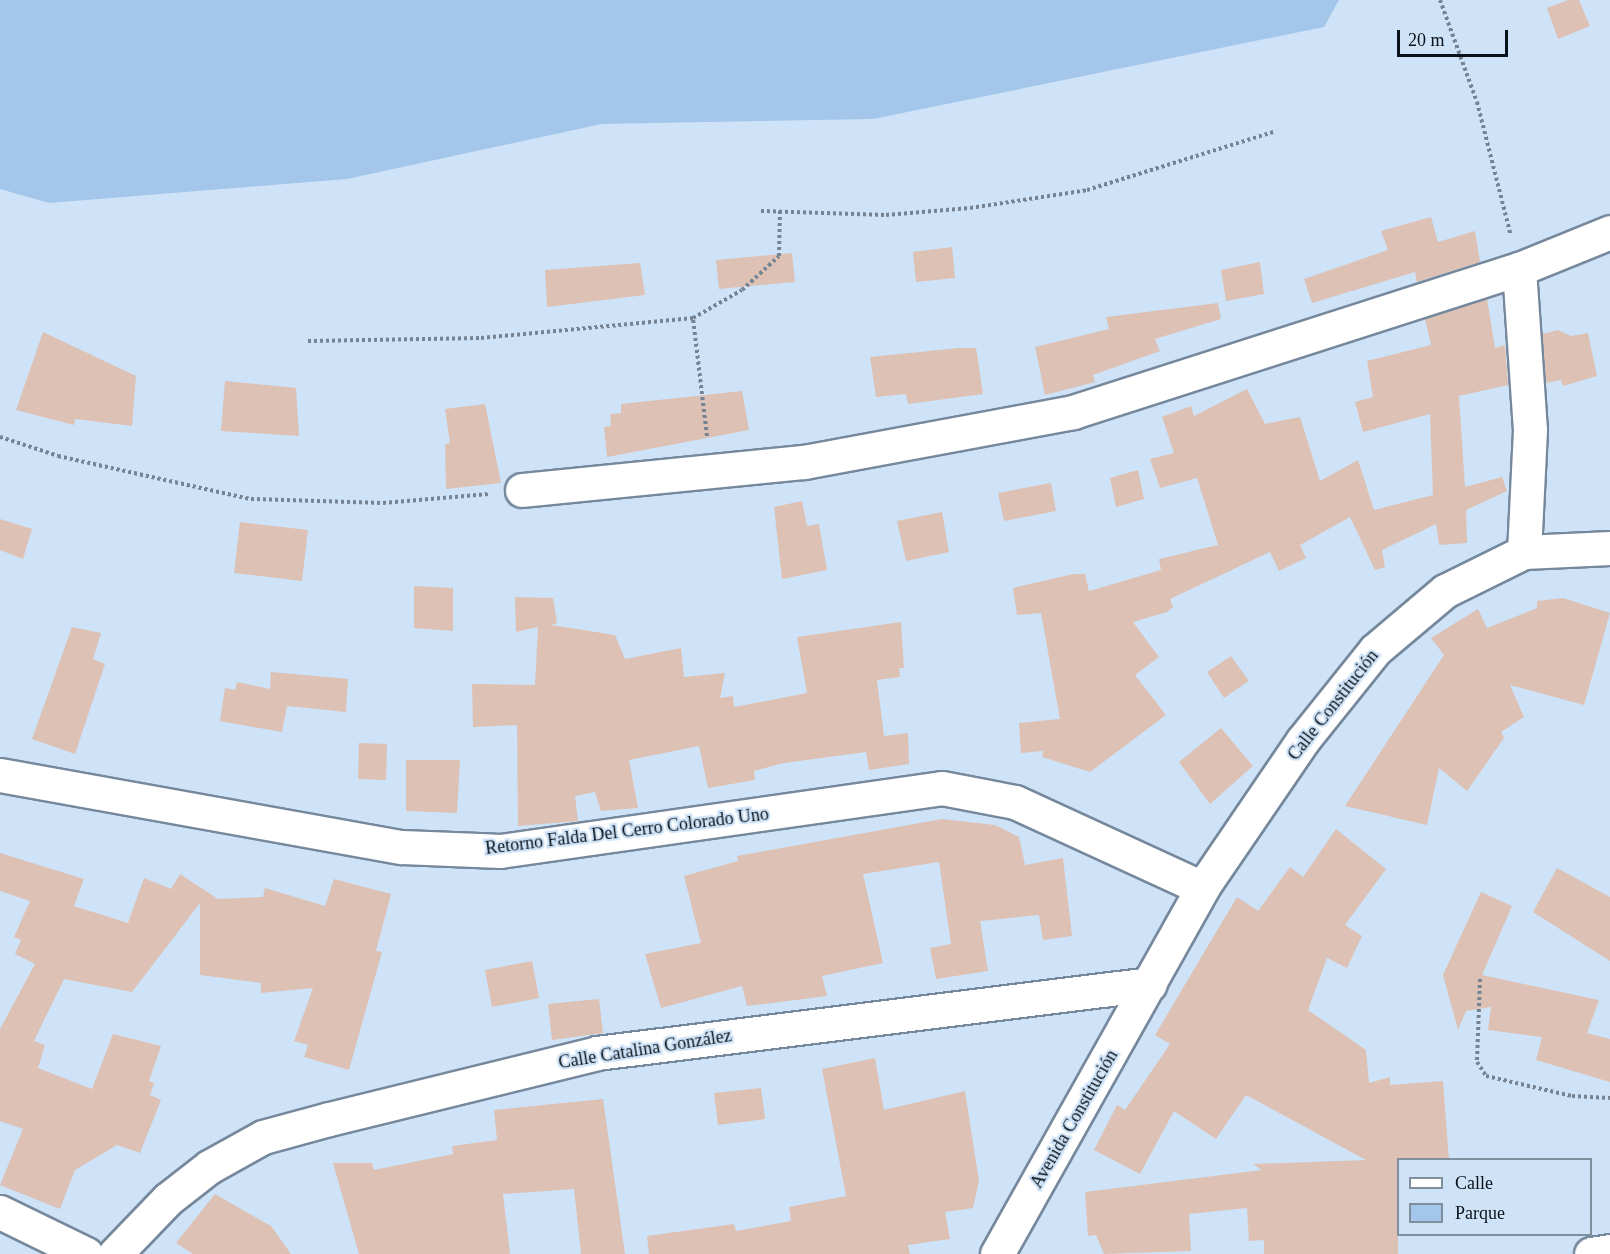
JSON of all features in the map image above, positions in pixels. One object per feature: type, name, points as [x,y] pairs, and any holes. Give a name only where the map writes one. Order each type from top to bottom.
[{"type":"street","points":[[522,490],[804,462],[1073,412],[1519,269],[1610,232]]},
{"type":"street","points":[[1519,269],[1530,430],[1524,552]]},
{"type":"street","name":"Calle Constitución","points":[[1150,984],[1202,888],[1303,740],[1375,650],[1445,591],[1524,552],[1610,548]]},
{"type":"street","name":"Retorno Falda Del Cerro Colorado Uno","points":[[0,775],[402,847],[500,851],[942,788],[1015,802],[1202,888]]},
{"type":"street","name":"Calle Catalina González","points":[[115,1254],[168,1199],[209,1167],[263,1137],[329,1119],[597,1053],[1150,984]]},
{"type":"street","name":"Avenida Constitución","points":[[997,1254],[1150,984]]},
{"type":"street","points":[[0,1212],[86,1254]]},
{"type":"street","points":[[1591,1254],[1610,1251]]},
{"type":"path","points":[[1440,0],[1477,102],[1519,269]]},
{"type":"path","points":[[761,212],[780,210],[886,215],[1087,190],[1273,132]]},
{"type":"path","points":[[308,341],[481,338],[693,318],[742,290],[779,256],[780,210]]},
{"type":"path","points":[[693,318],[712,472]]},
{"type":"path","points":[[0,437],[58,456],[250,499],[383,503],[522,490]]},
{"type":"path","points":[[1480,979],[1477,1062],[1486,1076],[1572,1096],[1610,1098]]},
{"type":"green space","points":[[0,0],[1339,0],[1324,27],[873,119],[602,124],[347,179],[49,203],[0,189]]},
{"type":"building","points":[[1568,0],[1579,0],[1590,26],[1558,39],[1547,8]]},
{"type":"building","points":[[1431,217],[1438,242],[1475,231],[1480,262],[1417,282],[1415,272],[1312,303],[1304,279],[1388,250],[1381,231]]},
{"type":"building","points":[[952,247],[955,278],[916,282],[913,252]]},
{"type":"building","points":[[792,253],[795,282],[719,289],[716,260]]},
{"type":"building","points":[[1260,262],[1264,294],[1226,301],[1221,270]]},
{"type":"building","points":[[640,263],[645,295],[547,307],[545,270]]},
{"type":"building","points":[[1487,299],[1495,348],[1505,345],[1508,385],[1459,396],[1465,487],[1502,477],[1507,491],[1466,510],[1467,543],[1439,545],[1436,524],[1382,550],[1385,567],[1375,570],[1350,517],[1300,545],[1306,558],[1279,571],[1270,552],[1170,599],[1173,607],[1167,612],[1133,622],[1159,657],[1135,675],[1166,715],[1090,772],[1042,757],[1043,751],[1021,753],[1019,723],[1060,719],[1041,613],[1017,615],[1013,588],[1073,574],[1085,574],[1089,591],[1161,570],[1159,559],[1218,545],[1197,478],[1160,488],[1150,459],[1174,453],[1162,417],[1191,406],[1194,416],[1247,389],[1265,424],[1300,417],[1320,481],[1358,460],[1374,510],[1433,495],[1430,414],[1363,432],[1355,402],[1373,397],[1367,361],[1431,345],[1425,319]]},
{"type":"building","points":[[1218,303],[1221,319],[1155,339],[1160,351],[1093,375],[1095,382],[1045,395],[1035,347],[1109,329],[1106,317]]},
{"type":"building","points":[[1558,330],[1571,336],[1588,333],[1597,376],[1563,386],[1561,380],[1546,383],[1542,334]]},
{"type":"building","points":[[43,332],[136,376],[132,426],[75,419],[74,425],[16,410]]},
{"type":"building","points":[[976,348],[983,394],[908,404],[906,394],[876,397],[870,357]]},
{"type":"building","points":[[225,381],[296,388],[299,436],[221,431]]},
{"type":"building","points":[[742,391],[749,430],[607,457],[604,427],[611,426],[610,414],[621,413],[621,404]]},
{"type":"building","points":[[485,404],[501,483],[446,489],[445,444],[450,443],[445,409]]},
{"type":"building","points":[[1138,470],[1144,499],[1116,507],[1110,478]]},
{"type":"building","points":[[1051,483],[1056,511],[1004,521],[998,493]]},
{"type":"building","points":[[802,501],[807,526],[819,524],[827,570],[782,579],[774,507]]},
{"type":"building","points":[[942,512],[949,552],[906,561],[897,521]]},
{"type":"building","points":[[0,519],[32,529],[23,559],[0,550]]},
{"type":"building","points":[[240,522],[308,530],[302,581],[234,573]]},
{"type":"building","points":[[414,586],[453,588],[453,631],[414,628]]},
{"type":"building","points":[[515,597],[553,598],[557,623],[551,625],[615,635],[625,659],[681,648],[684,677],[725,673],[720,698],[733,696],[734,707],[807,693],[797,637],[901,622],[904,668],[899,668],[900,677],[877,680],[884,736],[908,733],[909,764],[869,770],[866,752],[784,763],[754,771],[755,780],[708,788],[699,746],[629,760],[638,808],[601,811],[595,792],[575,796],[578,821],[518,826],[517,725],[473,727],[472,684],[535,685],[538,627],[516,632]]},
{"type":"building","points":[[1563,598],[1610,613],[1584,705],[1510,685],[1524,717],[1501,732],[1504,738],[1467,791],[1439,768],[1427,825],[1345,806],[1444,655],[1431,638],[1478,609],[1487,628],[1537,608],[1537,601]]},
{"type":"building","points":[[72,627],[101,633],[93,659],[105,664],[75,754],[32,739]]},
{"type":"building","points":[[1231,656],[1249,681],[1224,698],[1207,672]]},
{"type":"building","points":[[271,672],[348,679],[346,712],[287,706],[282,732],[220,721],[225,688],[235,690],[237,682],[270,689]]},
{"type":"building","points":[[1221,728],[1253,766],[1210,804],[1179,762]]},
{"type":"building","points":[[359,743],[387,744],[386,780],[358,779]]},
{"type":"building","points":[[406,760],[460,760],[457,813],[406,811]]},
{"type":"building","points":[[942,819],[995,825],[1019,837],[1025,865],[1063,858],[1072,936],[1043,940],[1039,915],[980,921],[988,971],[936,979],[930,948],[951,944],[939,862],[863,874],[883,963],[822,976],[827,996],[747,1006],[742,986],[661,1008],[645,954],[701,943],[684,876],[738,861],[737,856]]},
{"type":"building","points":[[1336,829],[1386,869],[1345,925],[1362,936],[1347,968],[1327,958],[1308,1010],[1366,1050],[1369,1083],[1390,1077],[1390,1085],[1443,1081],[1449,1158],[1397,1158],[1398,1254],[1264,1254],[1264,1240],[1249,1241],[1247,1208],[1189,1214],[1191,1251],[1104,1254],[1096,1235],[1088,1236],[1085,1192],[1262,1170],[1253,1164],[1366,1160],[1246,1095],[1216,1139],[1174,1111],[1140,1174],[1094,1150],[1117,1105],[1125,1110],[1170,1044],[1155,1035],[1237,897],[1258,911],[1290,867],[1303,877]]},
{"type":"building","points":[[0,853],[84,879],[74,906],[128,923],[144,878],[171,889],[180,874],[218,899],[263,897],[265,888],[325,906],[334,879],[391,894],[376,951],[382,952],[349,1070],[304,1057],[308,1045],[294,1041],[313,988],[261,993],[261,983],[200,975],[200,903],[132,992],[64,979],[34,1041],[45,1045],[38,1068],[92,1089],[113,1034],[161,1046],[149,1081],[154,1083],[150,1095],[161,1100],[140,1153],[117,1145],[75,1170],[60,1209],[0,1185],[23,1129],[0,1121],[0,1029],[35,964],[15,954],[21,940],[14,937],[30,901],[0,891]]},
{"type":"building","points":[[1557,868],[1610,897],[1610,961],[1533,912]]},
{"type":"building","points":[[1481,892],[1512,906],[1482,975],[1599,1000],[1587,1033],[1610,1039],[1610,1082],[1536,1060],[1542,1037],[1488,1030],[1491,1007],[1466,1011],[1458,1030],[1443,975]]},
{"type":"building","points":[[532,961],[539,998],[492,1007],[485,970]]},
{"type":"building","points":[[599,999],[603,1033],[552,1040],[548,1004]]},
{"type":"building","points":[[875,1058],[884,1110],[965,1091],[979,1181],[973,1208],[945,1212],[950,1239],[908,1245],[910,1254],[649,1254],[647,1236],[734,1224],[736,1231],[791,1221],[789,1207],[846,1196],[822,1069]]},
{"type":"building","points":[[761,1088],[765,1119],[718,1125],[714,1093]]},
{"type":"building","points":[[603,1099],[625,1254],[581,1254],[574,1189],[503,1194],[510,1254],[359,1254],[333,1163],[372,1163],[374,1170],[453,1154],[452,1146],[497,1140],[494,1110]]},
{"type":"building","points":[[215,1194],[271,1226],[291,1254],[193,1254],[176,1243]]}]
